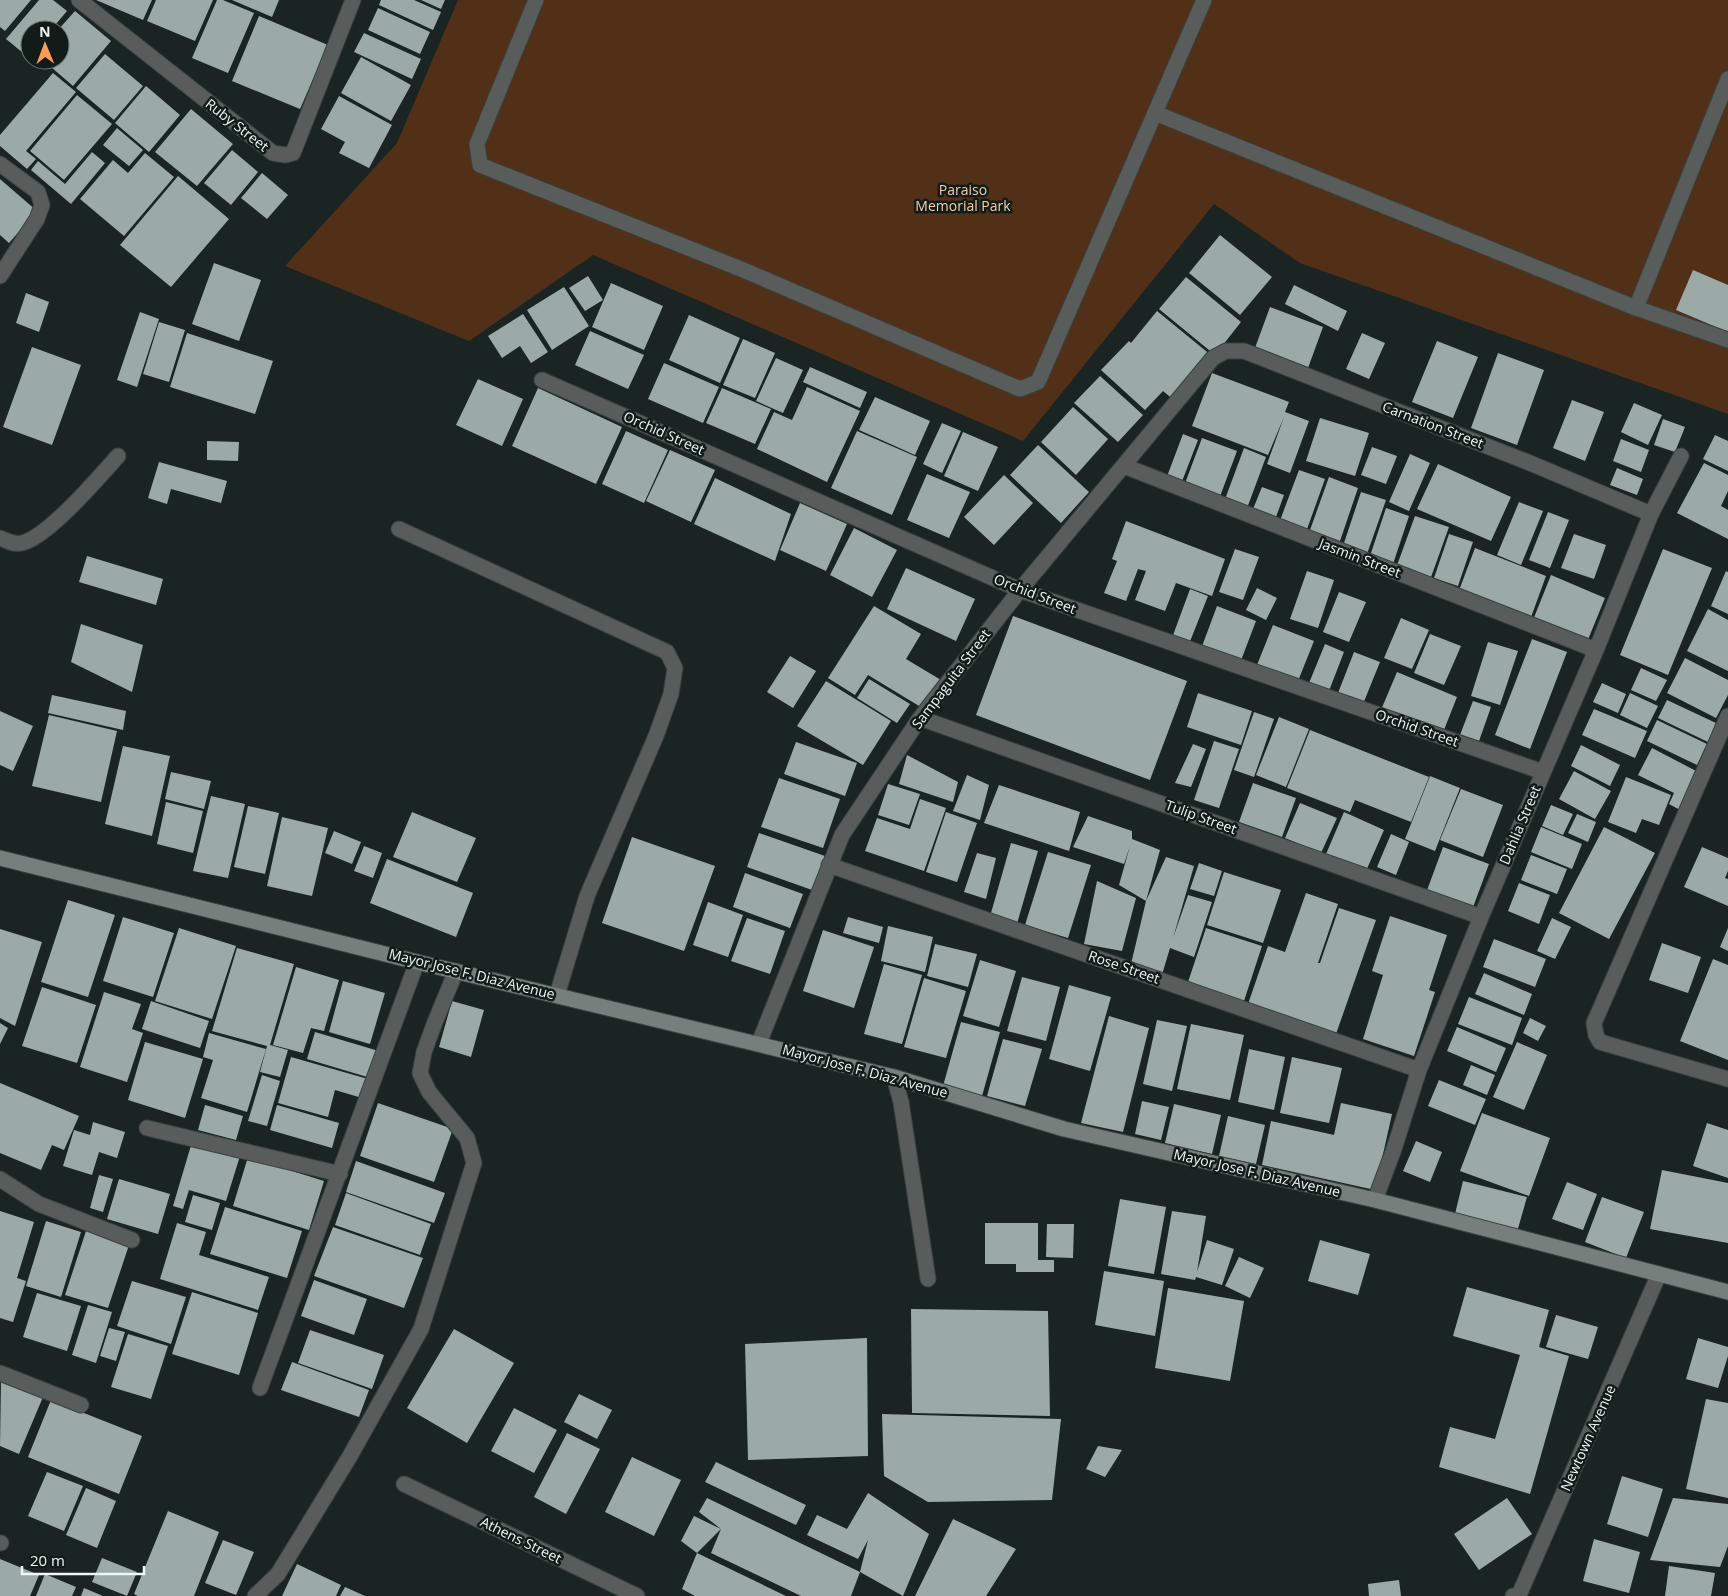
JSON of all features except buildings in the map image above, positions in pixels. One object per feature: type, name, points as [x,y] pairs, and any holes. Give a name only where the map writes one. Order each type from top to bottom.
[{"type":"street","name":"Ruby Street","points":[[80,0],[273,153],[285,155],[294,154],[353,0]]},
{"type":"street","points":[[536,0],[477,144],[480,165],[741,269],[1020,390],[1038,382],[1204,0]]},
{"type":"street","points":[[1636,308],[1728,79]]},
{"type":"street","points":[[1155,113],[1636,308],[1728,340]]},
{"type":"street","points":[[0,164],[38,192],[42,205],[37,219],[0,276]]},
{"type":"street","name":"Carnation Street","points":[[1213,358],[1226,351],[1244,351],[1530,463],[1651,514]]},
{"type":"street","name":"Sampaguita Street","points":[[759,1044],[842,835],[920,718],[1020,590],[1213,358]]},
{"type":"street","name":"Orchid Street","points":[[542,380],[1020,590],[1543,772]]},
{"type":"street","points":[[0,538],[12,544],[28,541],[38,535],[62,516],[118,456]]},
{"type":"street","name":"Dahlia Street","points":[[1375,1200],[1394,1149],[1419,1070],[1481,917],[1596,650],[1651,514],[1681,456]]},
{"type":"street","name":"Jasmin Street","points":[[1124,466],[1596,650]]},
{"type":"street","points":[[399,529],[667,652],[675,668],[671,694],[656,736],[587,896],[557,995]]},
{"type":"street","points":[[1728,716],[1594,1024],[1596,1035],[1600,1042],[1728,1079]]},
{"type":"street","name":"Tulip Street","points":[[920,718],[1481,917]]},
{"type":"street","name":"Mayor Jose F. Diaz Avenue","points":[[0,858],[417,962],[894,1077],[1064,1129],[1375,1200],[1728,1292]]},
{"type":"street","name":"Rose Street","points":[[829,864],[1419,1070]]},
{"type":"street","points":[[260,1388],[417,962]]},
{"type":"street","points":[[255,1596],[278,1574],[350,1456],[421,1329],[474,1163],[467,1138],[429,1092],[420,1073],[427,1044],[456,971]]},
{"type":"street","points":[[894,1077],[901,1102],[928,1279]]},
{"type":"street","points":[[147,1128],[340,1174]]},
{"type":"street","points":[[0,1179],[39,1204],[132,1240]]},
{"type":"street","name":"Newtown Avenue","points":[[1518,1596],[1659,1274]]},
{"type":"street","points":[[0,1373],[81,1405]]},
{"type":"street","name":"Athens Street","points":[[404,1484],[637,1596]]},
{"type":"green space","name":"Paraiso Memorial Park","points":[[458,0],[1728,0],[1728,414],[1300,263],[1214,204],[1023,441],[593,255],[469,341],[285,266],[397,143]]}]
